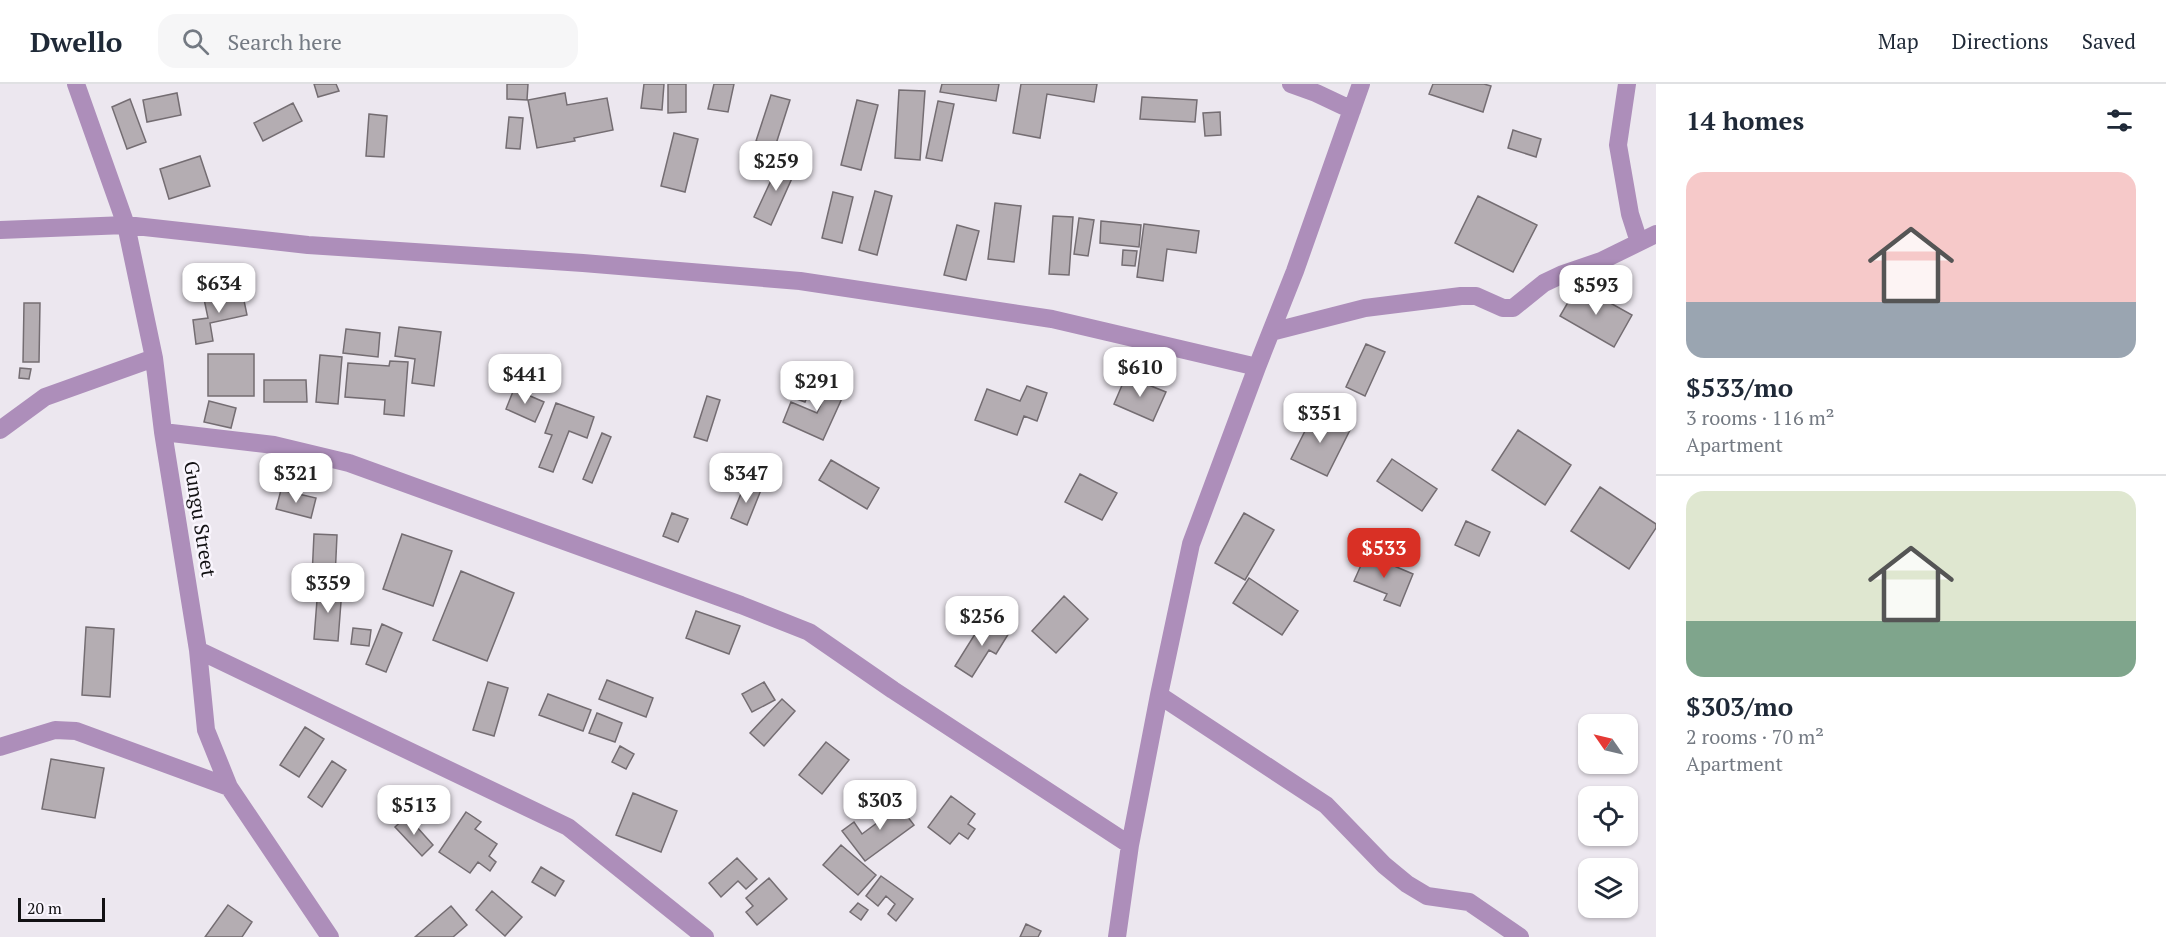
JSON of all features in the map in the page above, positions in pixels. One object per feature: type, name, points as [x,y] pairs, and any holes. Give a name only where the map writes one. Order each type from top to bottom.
[{"type":"street","name":"Gungu Street","points":[[76,84],[126,225],[154,358],[163,432],[198,650],[206,730],[230,787],[330,937]]},
{"type":"street","points":[[1291,84],[1352,110]]},
{"type":"street","points":[[1117,937],[1130,845],[1191,544],[1295,271],[1361,84]]},
{"type":"street","points":[[1627,84],[1618,145],[1630,214],[1639,242]]},
{"type":"street","points":[[0,230],[126,225],[308,245],[583,263],[800,281],[1052,319],[1257,367]]},
{"type":"street","points":[[1271,332],[1365,308],[1461,296],[1476,296],[1503,308],[1513,308],[1544,284],[1563,274],[1600,261],[1656,234]]},
{"type":"street","points":[[0,430],[45,397],[154,358]]},
{"type":"street","points":[[163,432],[274,445],[349,463],[741,605],[809,632],[893,690],[1130,845]]},
{"type":"street","points":[[198,650],[568,827],[705,937]]},
{"type":"street","points":[[1159,695],[1326,805],[1384,865],[1407,884],[1427,896],[1469,902],[1520,937]]},
{"type":"street","points":[[0,747],[56,729],[76,731],[230,787]]},
{"type":"building","points":[[314,84],[336,84],[339,91],[318,97]]},
{"type":"building","points":[[507,84],[528,84],[527,100],[507,99]]},
{"type":"building","points":[[644,84],[664,84],[662,110],[641,108]]},
{"type":"building","points":[[668,84],[686,84],[686,112],[668,113]]},
{"type":"building","points":[[714,84],[734,84],[728,112],[708,109]]},
{"type":"building","points":[[942,84],[999,84],[996,101],[940,92]]},
{"type":"building","points":[[1021,84],[1097,84],[1094,102],[1047,94],[1040,138],[1013,133]]},
{"type":"building","points":[[1433,84],[1491,86],[1483,112],[1429,94]]},
{"type":"building","points":[[899,90],[925,91],[920,160],[895,158]]},
{"type":"building","points":[[177,93],[181,115],[147,122],[143,100]]},
{"type":"building","points":[[565,93],[567,105],[607,98],[613,130],[574,138],[575,141],[537,148],[528,100]]},
{"type":"building","points":[[771,95],[790,100],[775,147],[756,141]]},
{"type":"building","points":[[1142,97],[1197,100],[1195,122],[1140,119]]},
{"type":"building","points":[[130,99],[146,142],[127,149],[112,107]]},
{"type":"building","points":[[857,100],[878,105],[861,170],[841,165]]},
{"type":"building","points":[[938,101],[954,104],[942,161],[926,158]]},
{"type":"building","points":[[293,103],[302,121],[263,141],[254,123]]},
{"type":"building","points":[[1220,112],[1221,135],[1205,136],[1203,113]]},
{"type":"building","points":[[369,114],[387,116],[384,157],[366,156]]},
{"type":"building","points":[[509,117],[523,118],[520,149],[506,148]]},
{"type":"building","points":[[1513,130],[1541,139],[1536,157],[1508,148]]},
{"type":"building","points":[[674,133],[698,139],[685,192],[661,186]]},
{"type":"building","points":[[200,156],[210,186],[169,199],[160,169]]},
{"type":"building","points":[[781,159],[797,167],[771,225],[754,217]]},
{"type":"building","points":[[875,191],[892,196],[877,255],[859,250]]},
{"type":"building","points":[[833,192],[853,197],[842,243],[822,238]]},
{"type":"building","points":[[1478,196],[1537,225],[1513,272],[1455,243]]},
{"type":"building","points":[[995,203],[1021,206],[1014,262],[988,259]]},
{"type":"building","points":[[1053,216],[1073,217],[1069,275],[1049,274]]},
{"type":"building","points":[[1079,218],[1094,220],[1088,256],[1074,254]]},
{"type":"building","points":[[1101,221],[1141,225],[1139,247],[1100,243]]},
{"type":"building","points":[[1144,224],[1199,231],[1196,253],[1167,249],[1163,281],[1137,277]]},
{"type":"building","points":[[957,225],[979,231],[966,280],[944,275]]},
{"type":"building","points":[[1123,250],[1137,251],[1135,266],[1122,265]]},
{"type":"building","points":[[1578,285],[1632,315],[1614,347],[1560,316]]},
{"type":"building","points":[[242,291],[247,315],[210,323],[213,341],[196,344],[193,320],[208,318],[204,299]]},
{"type":"building","points":[[24,303],[40,303],[39,362],[23,362]]},
{"type":"building","points":[[399,327],[441,332],[434,386],[412,383],[415,359],[395,356]]},
{"type":"building","points":[[346,329],[380,333],[378,357],[343,353]]},
{"type":"building","points":[[1366,344],[1385,352],[1365,396],[1346,387]]},
{"type":"building","points":[[208,354],[254,354],[254,396],[208,396]]},
{"type":"building","points":[[320,355],[342,357],[338,404],[316,402]]},
{"type":"building","points":[[390,361],[408,362],[404,416],[384,414],[385,400],[345,397],[348,363],[389,366]]},
{"type":"building","points":[[20,368],[31,369],[29,379],[19,378]]},
{"type":"building","points":[[800,374],[814,380],[805,402],[791,397]]},
{"type":"building","points":[[1126,376],[1166,392],[1153,421],[1114,404]]},
{"type":"building","points":[[833,378],[848,385],[823,440],[783,422],[791,402],[817,413]]},
{"type":"building","points":[[264,380],[306,380],[307,402],[264,402]]},
{"type":"building","points":[[1027,386],[1047,393],[1037,421],[1024,416],[1017,435],[975,420],[987,389],[1020,401]]},
{"type":"building","points":[[514,389],[544,402],[535,422],[506,409]]},
{"type":"building","points":[[707,396],[720,400],[707,441],[694,437]]},
{"type":"building","points":[[209,401],[236,408],[231,428],[204,422]]},
{"type":"building","points":[[556,403],[594,417],[587,438],[569,431],[553,472],[539,467],[552,435],[545,433]]},
{"type":"building","points":[[1314,413],[1350,430],[1327,476],[1291,459]]},
{"type":"building","points":[[1518,430],[1571,465],[1545,505],[1492,470]]},
{"type":"building","points":[[602,433],[611,437],[592,483],[583,479]]},
{"type":"building","points":[[1392,459],[1437,489],[1422,511],[1377,481]]},
{"type":"building","points":[[831,460],[879,488],[867,509],[819,480]]},
{"type":"building","points":[[1080,474],[1117,493],[1102,520],[1065,502]]},
{"type":"building","points":[[745,484],[761,490],[747,525],[731,518]]},
{"type":"building","points":[[1600,487],[1656,524],[1656,528],[1629,569],[1571,531]]},
{"type":"building","points":[[281,490],[316,498],[311,518],[276,509]]},
{"type":"building","points":[[672,513],[688,519],[678,542],[663,536]]},
{"type":"building","points":[[1244,513],[1274,530],[1245,580],[1215,563]]},
{"type":"building","points":[[1466,521],[1490,532],[1479,556],[1455,545]]},
{"type":"building","points":[[314,534],[337,535],[335,578],[312,577]]},
{"type":"building","points":[[402,534],[452,551],[433,606],[383,589]]},
{"type":"building","points":[[1366,554],[1413,574],[1400,606],[1384,600],[1387,594],[1354,581]]},
{"type":"building","points":[[461,571],[514,593],[487,661],[433,640]]},
{"type":"building","points":[[1249,578],[1298,611],[1282,635],[1233,603]]},
{"type":"building","points":[[318,587],[342,589],[338,641],[314,639]]},
{"type":"building","points":[[1064,596],[1088,619],[1056,653],[1032,631]]},
{"type":"building","points":[[696,611],[740,626],[729,654],[686,638]]},
{"type":"building","points":[[985,618],[1009,633],[996,654],[989,650],[972,677],[955,666]]},
{"type":"building","points":[[382,624],[402,633],[386,672],[366,664]]},
{"type":"building","points":[[86,627],[114,629],[110,697],[82,695]]},
{"type":"building","points":[[353,628],[371,630],[369,646],[351,644]]},
{"type":"building","points":[[607,680],[653,698],[646,717],[599,699]]},
{"type":"building","points":[[488,682],[508,688],[494,736],[473,730]]},
{"type":"building","points":[[764,682],[775,700],[752,712],[742,694]]},
{"type":"building","points":[[548,694],[591,710],[583,731],[539,715]]},
{"type":"building","points":[[782,699],[795,711],[764,746],[750,733]]},
{"type":"building","points":[[597,713],[622,723],[615,742],[589,733]]},
{"type":"building","points":[[305,727],[324,739],[299,777],[280,765]]},
{"type":"building","points":[[826,742],[849,760],[822,794],[799,775]]},
{"type":"building","points":[[620,746],[634,754],[626,769],[612,762]]},
{"type":"building","points":[[51,759],[104,768],[95,818],[42,809]]},
{"type":"building","points":[[332,761],[346,770],[322,807],[308,797]]},
{"type":"building","points":[[633,793],[677,811],[661,852],[616,835]]},
{"type":"building","points":[[891,795],[914,825],[865,861],[842,831],[854,822],[862,834],[889,814],[881,803]]},
{"type":"building","points":[[951,796],[975,814],[968,824],[975,829],[968,839],[959,833],[950,844],[928,827]]},
{"type":"building","points":[[466,812],[481,822],[475,829],[497,844],[489,856],[496,862],[490,871],[478,862],[470,873],[439,852]]},
{"type":"building","points":[[407,816],[433,845],[422,856],[395,827]]},
{"type":"building","points":[[841,845],[876,875],[858,895],[823,865]]},
{"type":"building","points":[[737,858],[757,879],[746,889],[738,881],[721,897],[709,883]]},
{"type":"building","points":[[541,867],[564,881],[555,896],[532,882]]},
{"type":"building","points":[[881,876],[913,899],[896,921],[888,914],[895,904],[886,896],[878,906],[866,896]]},
{"type":"building","points":[[769,878],[787,899],[757,925],[746,912],[753,906],[746,898]]},
{"type":"building","points":[[492,891],[522,917],[505,936],[476,910]]},
{"type":"building","points":[[858,903],[868,910],[861,920],[850,912]]},
{"type":"building","points":[[228,905],[252,922],[242,937],[205,937]]},
{"type":"building","points":[[451,906],[467,925],[453,937],[415,937]]},
{"type":"building","points":[[1026,924],[1041,931],[1038,937],[1020,937]]}]
